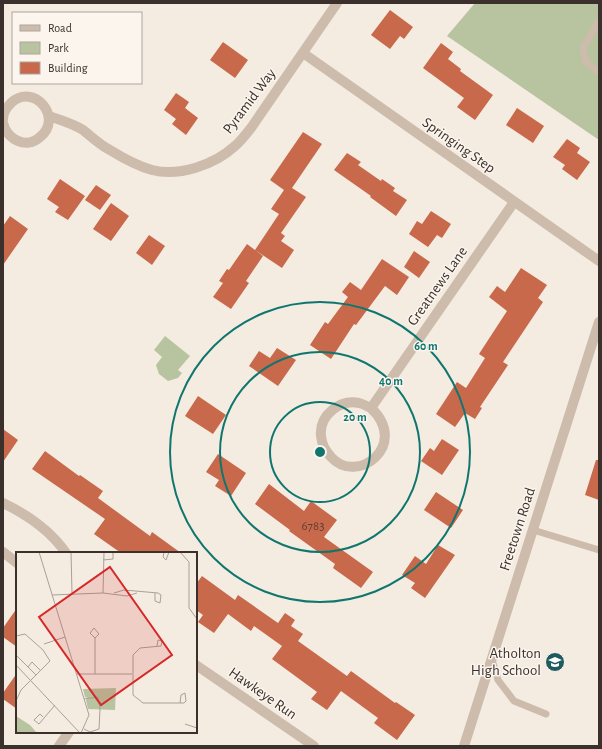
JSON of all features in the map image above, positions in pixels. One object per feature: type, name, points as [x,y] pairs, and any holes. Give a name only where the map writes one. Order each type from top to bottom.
[{"type":"street","name":"Pyramid Way","points":[[49,116],[81,129],[109,150],[152,170],[176,172],[200,166],[219,158],[235,146],[251,128],[337,3]]},
{"type":"street","name":"Springing Step","points":[[303,53],[599,260]]},
{"type":"street","points":[[3,119],[7,107],[15,99],[22,97],[30,97],[37,100],[44,106],[49,116],[46,131],[38,140],[32,142],[25,143],[17,141],[9,135],[4,128],[3,123]]},
{"type":"street","name":"Greatnews Lane","points":[[371,408],[514,202]]},
{"type":"street","name":"Freetown Road","points":[[464,746],[599,322]]},
{"type":"street","points":[[347,403],[360,403],[371,408],[379,416],[383,425],[385,435],[380,452],[372,461],[354,467],[345,466],[334,461],[325,451],[322,444],[322,424],[329,413],[338,406],[347,403]]},
{"type":"street","points":[[3,503],[21,512],[42,526],[65,552]]},
{"type":"street","points":[[3,552],[16,562]]},
{"type":"street","name":"Hawkeye Run","points":[[197,665],[314,746]]},
{"type":"street","points":[[59,746],[68,733]]},
{"type":"lane","points":[[599,21],[583,48],[586,62],[599,72]]},
{"type":"lane","points":[[533,530],[599,550]]},
{"type":"lane","points":[[492,660],[498,680],[514,701],[546,714]]},
{"type":"green space","points":[[475,3],[599,3],[599,140],[447,36]]},
{"type":"green space","points":[[165,336],[190,356],[178,370],[182,373],[178,378],[168,381],[159,374],[156,365],[162,357],[154,350]]},
{"type":"building","points":[[390,10],[413,27],[404,39],[400,36],[390,49],[371,35]]},
{"type":"building","points":[[223,42],[248,60],[235,78],[210,60]]},
{"type":"building","points":[[441,43],[453,52],[448,59],[461,69],[460,71],[493,95],[475,120],[457,107],[464,98],[423,68]]},
{"type":"building","points":[[176,93],[189,102],[185,108],[198,118],[186,135],[172,124],[176,119],[164,110]]},
{"type":"building","points":[[517,108],[544,126],[533,143],[506,125]]},
{"type":"building","points":[[303,132],[322,144],[292,188],[306,197],[281,233],[285,236],[281,241],[294,250],[282,268],[255,250],[279,214],[271,209],[284,190],[270,180]]},
{"type":"building","points":[[567,139],[580,148],[577,153],[590,162],[577,180],[562,169],[565,165],[553,157]]},
{"type":"building","points":[[347,153],[361,162],[358,165],[381,181],[382,179],[395,188],[393,191],[407,200],[396,216],[334,170]]},
{"type":"building","points":[[60,179],[85,196],[68,220],[55,212],[59,207],[47,199]]},
{"type":"building","points":[[96,185],[111,195],[100,210],[85,200]]},
{"type":"building","points":[[111,203],[129,216],[111,241],[93,229]]},
{"type":"building","points":[[431,211],[451,224],[442,238],[437,235],[428,247],[409,234],[417,221],[422,224]]},
{"type":"building","points":[[10,216],[28,229],[3,265],[3,226]]},
{"type":"building","points":[[149,235],[165,246],[152,265],[136,253]]},
{"type":"building","points":[[247,244],[263,256],[246,281],[249,283],[231,309],[213,297],[223,283],[219,281],[227,269],[229,270]]},
{"type":"building","points":[[414,251],[430,262],[419,278],[404,267]]},
{"type":"building","points":[[382,259],[409,277],[397,295],[385,286],[356,325],[354,324],[331,359],[310,345],[325,322],[328,324],[348,297],[342,292],[350,282],[361,290]]},
{"type":"building","points":[[521,268],[547,285],[538,298],[543,302],[503,362],[508,365],[480,407],[482,408],[475,419],[465,413],[455,427],[436,414],[457,382],[466,388],[485,358],[479,354],[507,311],[489,297],[497,286],[505,292]]},
{"type":"building","points":[[277,348],[296,360],[278,386],[249,366],[259,351],[270,358]]},
{"type":"building","points":[[198,396],[226,415],[213,434],[185,416]]},
{"type":"building","points":[[3,429],[18,440],[3,462]]},
{"type":"building","points":[[442,439],[459,450],[442,475],[421,461],[430,448],[434,451]]},
{"type":"building","points":[[45,451],[79,476],[80,475],[103,491],[98,498],[150,536],[152,532],[180,552],[120,552],[94,534],[105,519],[32,469]]},
{"type":"building","points":[[218,454],[246,473],[231,496],[215,486],[219,480],[206,472]]},
{"type":"building","points":[[596,460],[599,460],[599,500],[585,495]]},
{"type":"building","points":[[269,484],[304,511],[311,501],[337,520],[324,537],[373,572],[361,588],[333,568],[335,564],[255,504]]},
{"type":"building","points":[[436,492],[463,510],[451,528],[424,510]]},
{"type":"building","points":[[438,545],[455,555],[425,598],[411,588],[415,583],[402,575],[415,556],[426,564]]},
{"type":"building","points":[[202,576],[235,600],[238,595],[278,623],[285,613],[295,620],[291,626],[303,634],[298,641],[347,676],[351,671],[395,703],[396,702],[415,715],[397,740],[374,723],[378,718],[341,691],[327,710],[311,699],[317,692],[272,659],[282,646],[254,626],[251,631],[228,614],[214,633],[198,622],[203,615],[197,611],[197,583]]},
{"type":"building","points":[[16,609],[16,646],[3,637],[3,628]]},
{"type":"building","points":[[16,674],[16,708],[3,699],[3,693]]},
{"type":"place","name":"Atholton High School","points":[[555,662]]}]
